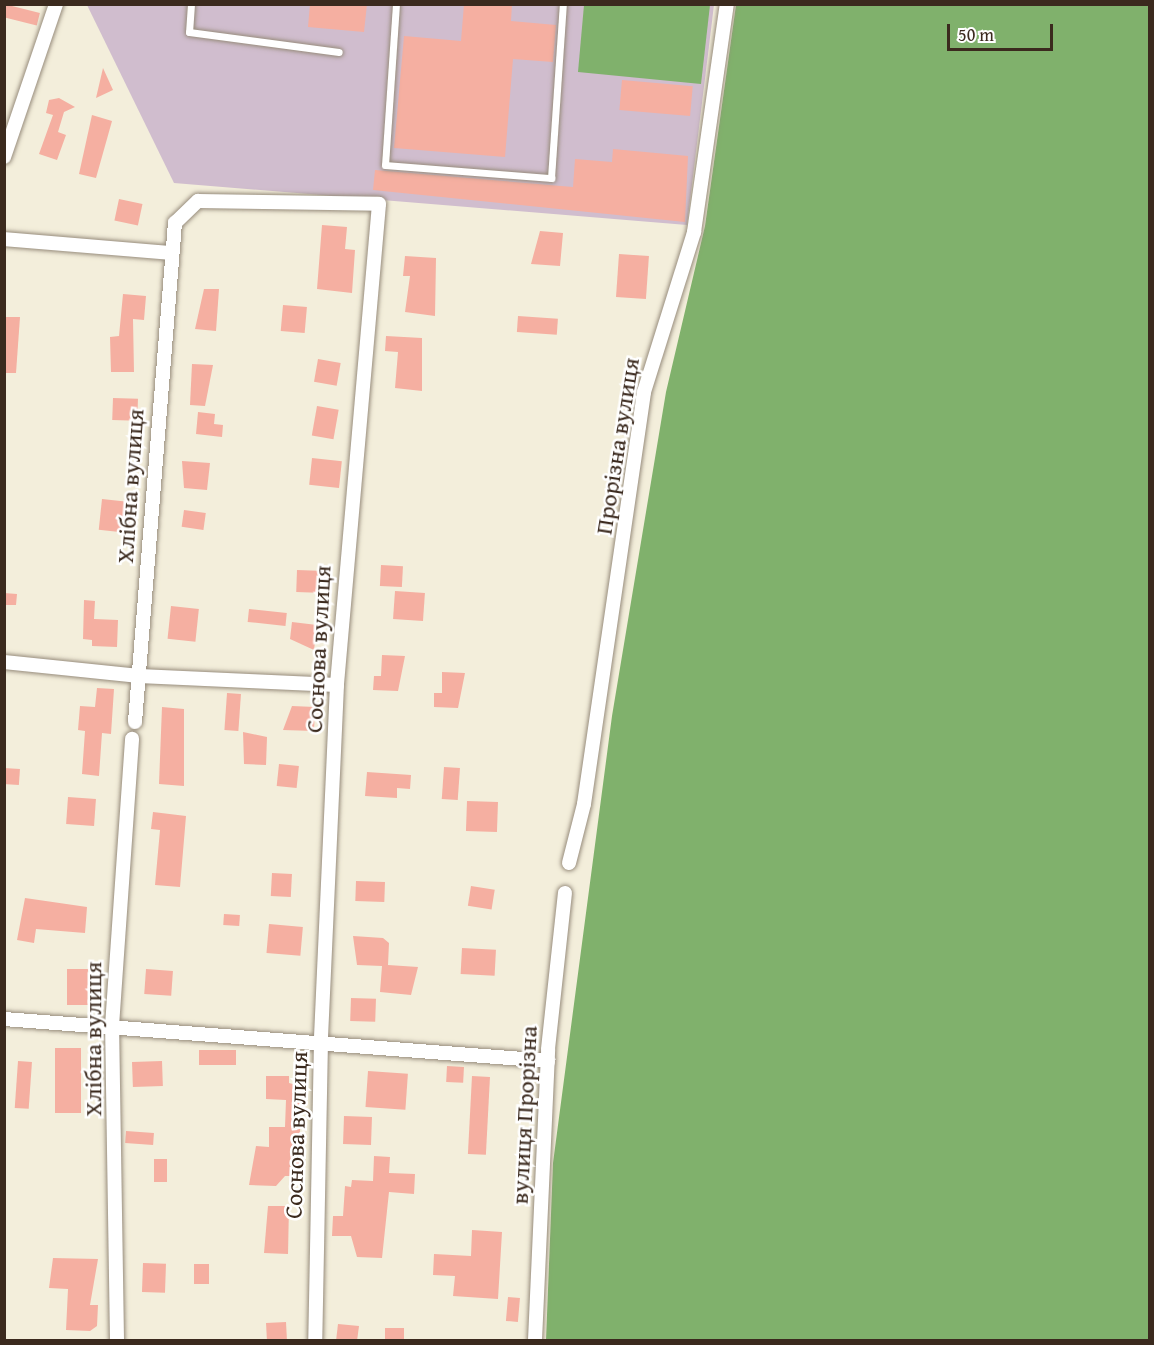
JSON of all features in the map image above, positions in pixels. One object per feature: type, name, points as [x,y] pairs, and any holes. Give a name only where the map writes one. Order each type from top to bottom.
[{"type":"street","points":[[4,157],[56,4]]},
{"type":"street","name":"Прорізна вулиця","points":[[569,863],[584,804],[644,392],[693,231],[727,4]]},
{"type":"street","name":"Соснова вулиця","points":[[171,253],[175,223],[198,201],[379,204],[337,685],[321,1041],[315,1341]]},
{"type":"street","points":[[4,239],[171,253]]},
{"type":"street","name":"Хлібна вулиця","points":[[135,722],[171,253]]},
{"type":"street","points":[[4,663],[139,676],[337,685]]},
{"type":"street","name":"Хлібна вулиця","points":[[117,1341],[112,1026],[132,739]]},
{"type":"street","name":"вулиця Прорізна","points":[[535,1341],[548,1061],[566,893]]},
{"type":"street","points":[[4,1018],[321,1041],[548,1061]]},
{"type":"lane","points":[[191,4],[189,32],[339,52]]},
{"type":"lane","points":[[396,4],[385,165],[551,178],[563,4]]},
{"type":"shaded area","points":[[87,5],[714,5],[687,225],[174,183]]},
{"type":"green space","points":[[584,5],[710,5],[701,84],[578,72]]},
{"type":"green space","points":[[736,5],[1149,5],[1149,1340],[546,1340],[553,1163],[612,716],[666,392],[705,226]]},
{"type":"building","points":[[4,4],[40,13],[37,26],[4,17]]},
{"type":"building","points":[[310,4],[367,4],[364,32],[308,27]]},
{"type":"building","points":[[464,4],[512,4],[511,21],[556,25],[553,62],[513,59],[505,157],[394,148],[404,36],[461,41]]},
{"type":"building","points":[[103,68],[113,90],[96,98]]},
{"type":"building","points":[[622,80],[693,86],[690,116],[619,110]]},
{"type":"building","points":[[59,98],[75,107],[64,112],[58,132],[66,135],[57,160],[39,154],[53,115],[46,113],[49,100]]},
{"type":"building","points":[[92,115],[112,121],[96,178],[79,174]]},
{"type":"building","points":[[613,149],[688,156],[685,222],[373,190],[375,170],[573,187],[575,159],[612,162]]},
{"type":"building","points":[[119,199],[142,204],[138,226],[114,221]]},
{"type":"building","points":[[322,225],[347,227],[345,249],[355,250],[352,293],[317,289]]},
{"type":"building","points":[[540,231],[563,233],[560,266],[531,264]]},
{"type":"building","points":[[619,254],[649,256],[646,299],[616,297]]},
{"type":"building","points":[[405,256],[436,258],[435,316],[405,312],[410,276],[403,276]]},
{"type":"building","points":[[204,289],[219,289],[216,331],[195,329]]},
{"type":"building","points":[[123,294],[146,296],[144,320],[133,319],[134,372],[111,372],[110,337],[119,336]]},
{"type":"building","points":[[283,305],[307,307],[305,333],[281,331]]},
{"type":"building","points":[[518,316],[558,319],[557,335],[517,332]]},
{"type":"building","points":[[4,317],[20,317],[16,373],[4,373]]},
{"type":"building","points":[[386,336],[422,338],[422,391],[395,388],[398,352],[385,351]]},
{"type":"building","points":[[318,359],[341,363],[337,386],[314,382]]},
{"type":"building","points":[[192,364],[213,365],[205,406],[190,405]]},
{"type":"building","points":[[113,398],[138,399],[137,421],[112,420]]},
{"type":"building","points":[[317,406],[339,410],[333,439],[312,436]]},
{"type":"building","points":[[198,412],[215,414],[214,424],[223,425],[222,437],[196,434]]},
{"type":"building","points":[[312,458],[342,461],[339,488],[309,485]]},
{"type":"building","points":[[182,461],[210,463],[207,490],[184,488]]},
{"type":"building","points":[[102,499],[132,502],[129,533],[99,530]]},
{"type":"building","points":[[184,510],[206,513],[203,530],[182,527]]},
{"type":"building","points":[[381,565],[403,566],[402,587],[380,586]]},
{"type":"building","points":[[297,570],[325,571],[324,593],[296,592]]},
{"type":"building","points":[[395,591],[425,593],[423,621],[393,619]]},
{"type":"building","points":[[4,593],[17,594],[16,605],[4,605]]},
{"type":"building","points":[[84,600],[95,601],[94,619],[118,620],[117,647],[92,646],[92,640],[83,639]]},
{"type":"building","points":[[171,606],[199,609],[195,642],[168,639]]},
{"type":"building","points":[[249,609],[287,613],[285,626],[248,622]]},
{"type":"building","points":[[292,622],[317,625],[314,650],[290,639]]},
{"type":"building","points":[[382,655],[405,656],[398,691],[373,690],[374,676],[381,676]]},
{"type":"building","points":[[442,672],[465,673],[458,708],[434,707],[434,693],[442,693]]},
{"type":"building","points":[[97,688],[114,689],[111,734],[102,733],[99,776],[82,774],[85,731],[78,730],[80,706],[95,707]]},
{"type":"building","points":[[227,693],[241,694],[238,731],[224,730]]},
{"type":"building","points":[[292,706],[315,707],[314,731],[283,730]]},
{"type":"building","points":[[162,707],[184,709],[184,786],[159,784]]},
{"type":"building","points":[[243,732],[267,737],[266,765],[244,764]]},
{"type":"building","points":[[279,764],[299,766],[297,788],[277,786]]},
{"type":"building","points":[[444,767],[460,768],[458,800],[442,799]]},
{"type":"building","points":[[4,768],[20,769],[19,785],[4,784]]},
{"type":"building","points":[[367,772],[411,775],[410,789],[397,788],[397,798],[365,796]]},
{"type":"building","points":[[68,797],[96,799],[94,826],[66,824]]},
{"type":"building","points":[[467,801],[498,802],[497,832],[466,831]]},
{"type":"building","points":[[153,812],[186,816],[180,887],[155,885],[160,830],[151,829]]},
{"type":"building","points":[[272,873],[292,874],[291,897],[271,896]]},
{"type":"building","points":[[356,881],[385,882],[384,902],[355,901]]},
{"type":"building","points":[[471,886],[495,890],[492,910],[468,906]]},
{"type":"building","points":[[25,898],[87,907],[85,933],[36,929],[34,943],[17,940]]},
{"type":"building","points":[[224,914],[240,915],[239,926],[223,925]]},
{"type":"building","points":[[269,924],[303,927],[300,956],[266,953]]},
{"type":"building","points":[[353,936],[383,938],[389,943],[388,965],[418,967],[411,995],[380,992],[382,966],[357,965]]},
{"type":"building","points":[[462,948],[496,950],[495,976],[461,974]]},
{"type":"building","points":[[67,969],[88,969],[88,1005],[67,1005]]},
{"type":"building","points":[[146,969],[173,971],[171,996],[144,994]]},
{"type":"building","points":[[351,998],[376,999],[375,1022],[350,1021]]},
{"type":"building","points":[[55,1048],[81,1048],[81,1113],[55,1113]]},
{"type":"building","points":[[199,1050],[236,1050],[236,1065],[199,1065]]},
{"type":"building","points":[[18,1061],[32,1062],[29,1109],[15,1108]]},
{"type":"building","points":[[162,1061],[163,1086],[133,1087],[132,1062]]},
{"type":"building","points":[[447,1066],[464,1067],[463,1083],[446,1082]]},
{"type":"building","points":[[368,1071],[408,1074],[405,1110],[365,1107]]},
{"type":"building","points":[[266,1076],[289,1076],[289,1083],[304,1087],[304,1100],[300,1100],[300,1176],[285,1176],[276,1186],[249,1185],[256,1146],[269,1147],[269,1127],[285,1127],[286,1100],[266,1099]]},
{"type":"building","points":[[472,1076],[490,1077],[486,1155],[468,1154]]},
{"type":"building","points":[[344,1116],[372,1117],[371,1145],[343,1144]]},
{"type":"building","points":[[126,1131],[154,1133],[153,1145],[125,1143]]},
{"type":"building","points":[[374,1156],[390,1157],[389,1173],[415,1174],[414,1194],[389,1192],[382,1258],[357,1257],[351,1236],[332,1236],[333,1216],[343,1216],[345,1186],[351,1187],[352,1180],[373,1181]]},
{"type":"building","points":[[154,1159],[167,1159],[167,1182],[154,1182]]},
{"type":"building","points":[[268,1206],[289,1206],[288,1254],[264,1253]]},
{"type":"building","points":[[472,1230],[502,1232],[498,1299],[453,1296],[455,1276],[433,1275],[434,1254],[471,1256]]},
{"type":"building","points":[[53,1258],[98,1259],[90,1305],[98,1305],[97,1326],[90,1331],[66,1330],[68,1289],[49,1288]]},
{"type":"building","points":[[143,1263],[166,1264],[165,1293],[142,1292]]},
{"type":"building","points":[[194,1264],[209,1264],[209,1284],[194,1284]]},
{"type":"building","points":[[508,1297],[520,1298],[518,1322],[506,1321]]},
{"type":"building","points":[[286,1322],[287,1340],[267,1340],[266,1323]]},
{"type":"building","points":[[338,1324],[359,1326],[357,1341],[336,1341]]},
{"type":"building","points":[[385,1328],[404,1328],[404,1340],[385,1340]]}]
